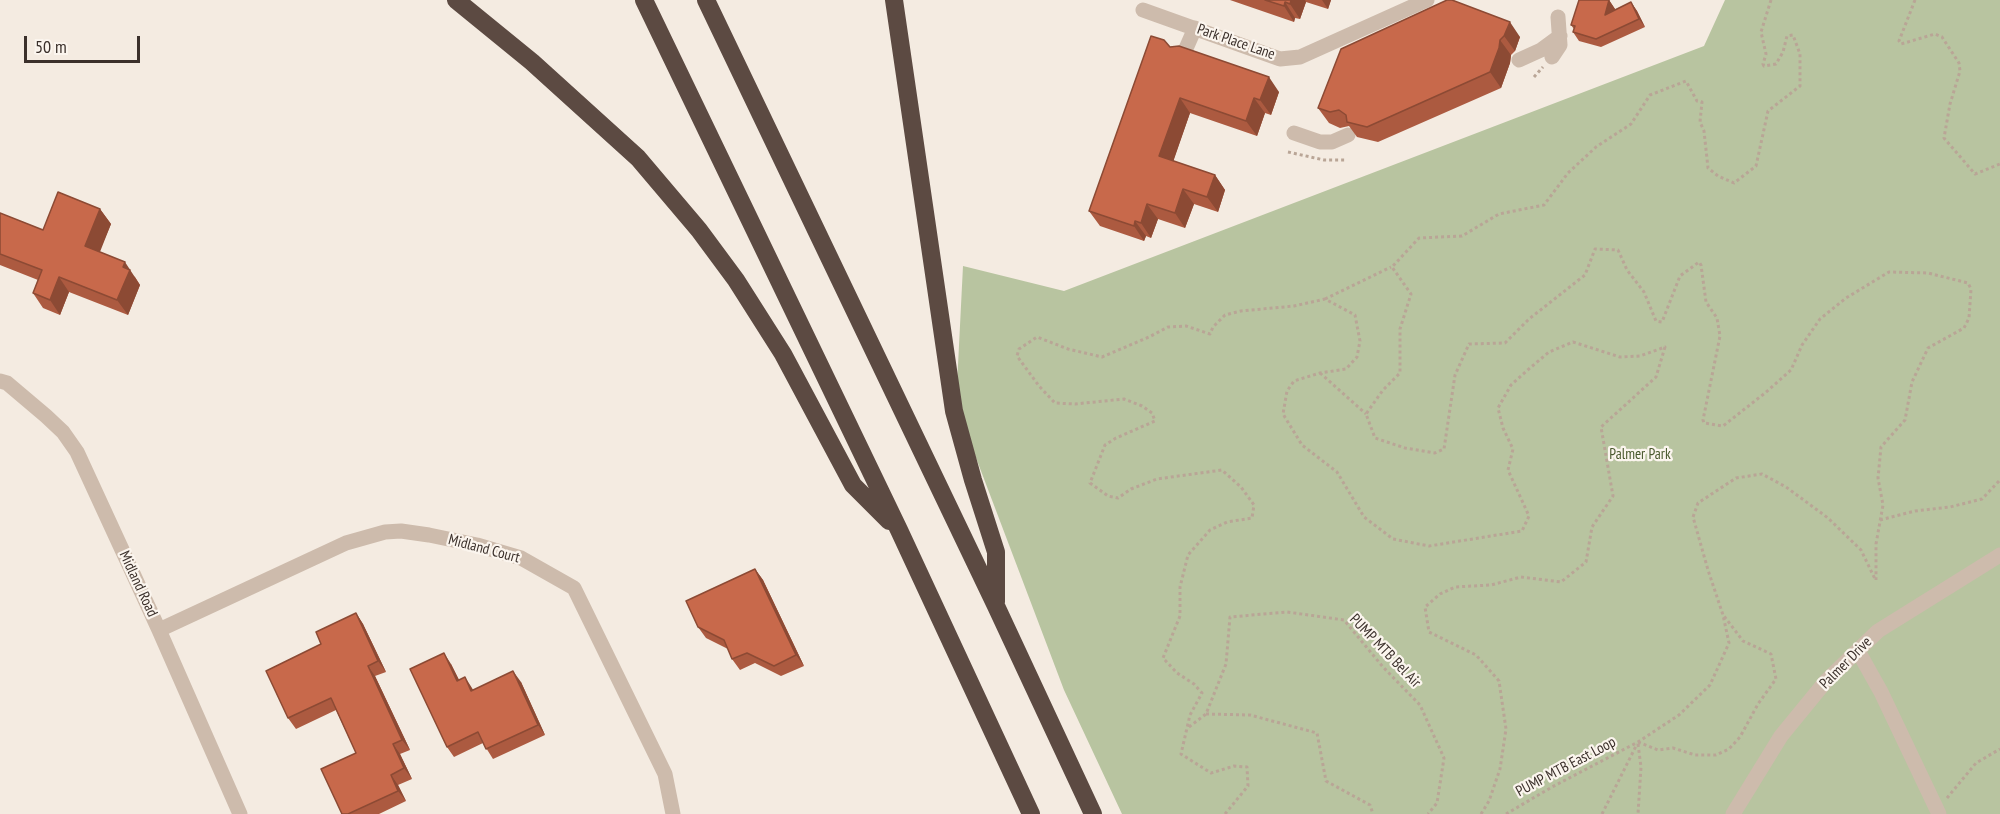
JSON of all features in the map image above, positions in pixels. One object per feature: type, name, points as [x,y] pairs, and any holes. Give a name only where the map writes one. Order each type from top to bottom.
[{"type":"highway","points":[[644,0],[899,530],[1031,814]]},
{"type":"highway","points":[[706,0],[1094,814]]},
{"type":"highway","points":[[894,0],[954,411],[996,552],[996,606]]},
{"type":"highway","points":[[457,2],[532,62],[638,158],[699,230],[736,280],[783,354],[853,485],[899,530]]},
{"type":"street","name":"Park Place Lane","points":[[1143,10],[1280,58],[1300,57],[1427,0]]},
{"type":"street","points":[[1552,57],[1560,45],[1558,17]]},
{"type":"street","points":[[1184,53],[1195,28]]},
{"type":"street","points":[[1519,60],[1541,50],[1560,36]]},
{"type":"street","points":[[1294,133],[1320,142],[1332,142],[1348,135]]},
{"type":"street","name":"Midland Road","points":[[0,381],[7,383],[46,416],[71,442],[159,630],[240,814]]},
{"type":"street","name":"Midland Court","points":[[159,630],[346,543],[385,532],[401,531],[429,535],[477,545],[521,558],[574,588],[665,774],[673,814]]},
{"type":"street","name":"Palmer Drive","points":[[1733,814],[1781,736],[1826,681],[1878,631],[2000,555]]},
{"type":"street","points":[[1858,651],[1881,692],[1938,812]]},
{"type":"path","points":[[1225,814],[1248,786],[1247,766],[1234,766],[1211,773],[1181,754],[1190,715],[1202,693],[1194,684],[1177,673],[1163,658],[1180,616],[1180,587],[1188,555],[1210,530],[1227,522],[1252,518],[1254,505],[1241,487],[1222,470],[1157,479],[1131,489],[1118,498],[1108,496],[1090,483],[1105,445],[1155,421],[1152,413],[1124,399],[1055,404],[1017,356],[1019,349],[1037,337],[1068,349],[1102,357],[1168,327],[1186,326],[1210,334],[1213,327],[1225,315],[1241,311],[1294,306],[1325,299],[1392,267],[1419,238],[1462,236],[1499,214],[1544,205],[1569,173],[1596,147],[1631,124],[1650,95],[1686,81],[1697,101],[1702,102],[1700,122],[1704,131],[1708,168],[1718,176],[1734,183],[1756,166],[1768,111],[1800,86],[1800,54],[1793,35],[1787,36],[1783,52],[1776,64],[1764,66],[1763,64],[1766,54],[1761,32],[1771,0]]},
{"type":"path","points":[[1915,0],[1899,41],[1901,44],[1935,34],[1942,37],[1959,63],[1960,71],[1950,104],[1944,138],[1975,174],[2000,164]]},
{"type":"path","points":[[1320,373],[1366,414],[1375,438],[1405,448],[1436,453],[1444,449],[1455,375],[1469,344],[1505,343],[1529,319],[1585,275],[1595,249],[1618,250],[1627,270],[1644,292],[1656,321],[1662,322],[1680,276],[1699,262],[1701,265],[1706,302],[1717,318],[1720,336],[1703,420],[1704,423],[1723,426],[1791,370],[1802,345],[1820,319],[1846,298],[1889,272],[1928,273],[1968,283],[1971,289],[1969,318],[1964,328],[1928,348],[1912,382],[1905,420],[1881,447],[1878,478],[1883,504],[1876,544],[1876,580],[1861,550],[1828,518],[1786,487],[1762,474],[1736,478],[1698,503],[1693,517],[1723,615]]},
{"type":"path","points":[[1366,414],[1383,390],[1400,373],[1400,329],[1411,294],[1392,267]]},
{"type":"path","name":"PUMP MTB East Loop","points":[[1325,299],[1355,315],[1360,341],[1357,357],[1346,369],[1320,373],[1294,381],[1287,391],[1283,414],[1302,445],[1337,472],[1364,517],[1393,540],[1429,546],[1522,531],[1528,516],[1508,470],[1513,449],[1503,428],[1498,408],[1511,385],[1530,368],[1549,352],[1573,342],[1620,357],[1640,356],[1665,347],[1656,377],[1601,427],[1613,496],[1592,527],[1586,561],[1561,582],[1521,577],[1491,585],[1455,587],[1440,594],[1425,607],[1429,632],[1476,655],[1499,681],[1506,729],[1500,769],[1489,801],[1481,814]]},
{"type":"path","points":[[1881,519],[1982,499],[2000,480]]},
{"type":"path","name":"PUMP MTB Bel Air","points":[[1206,714],[1226,664],[1230,617],[1287,612],[1344,620],[1383,667],[1420,705],[1444,758],[1437,803],[1428,814]]},
{"type":"path","name":"PUMP MTB East Loop","points":[[1638,742],[1659,750],[1673,748],[1695,755],[1716,755],[1729,749],[1740,738],[1758,704],[1776,679],[1771,654],[1743,641],[1723,615]]},
{"type":"path","name":"PUMP MTB East Loop","points":[[1506,814],[1638,742],[1679,715],[1710,685],[1729,643],[1723,615]]},
{"type":"path","points":[[1187,728],[1206,714],[1250,715],[1317,734],[1326,781],[1370,805],[1373,814]]},
{"type":"path","points":[[1602,814],[1638,742]]},
{"type":"path","name":"PUMP MTB East Loop","points":[[1638,742],[1641,767],[1638,814]]},
{"type":"path","points":[[1938,812],[1976,763],[2000,749]]},
{"type":"green space","name":"Palmer Park","points":[[1725,0],[2000,0],[2000,814],[1122,814],[1064,690],[956,405],[963,266],[1064,291],[1704,46]]},
{"type":"building","points":[[1265,0],[1291,0],[1290,4],[1285,2],[1284,6]]},
{"type":"building","points":[[1447,0],[1510,22],[1500,40],[1490,72],[1367,127],[1347,122],[1346,115],[1339,110],[1330,112],[1318,108],[1341,49]]},
{"type":"building","points":[[1579,0],[1609,0],[1605,15],[1631,2],[1639,19],[1596,39],[1573,32],[1575,26],[1571,25]]},
{"type":"building","points":[[1151,36],[1164,40],[1170,47],[1179,46],[1269,77],[1260,100],[1254,98],[1246,121],[1180,98],[1159,156],[1215,175],[1207,197],[1183,189],[1175,213],[1147,204],[1141,223],[1135,221],[1134,226],[1089,211]]},
{"type":"building","points":[[58,192],[100,209],[85,246],[125,262],[123,267],[130,270],[117,300],[59,277],[50,300],[33,293],[42,270],[0,254],[0,213],[43,230]]},
{"type":"building","points":[[755,569],[796,655],[774,666],[747,653],[732,659],[724,640],[698,627],[686,601]]},
{"type":"building","points":[[356,613],[378,661],[368,666],[402,740],[393,744],[404,768],[391,775],[398,791],[348,814],[342,814],[321,769],[356,753],[331,698],[288,718],[266,671],[321,644],[316,632]]},
{"type":"building","points":[[444,653],[457,681],[465,677],[471,691],[513,671],[538,725],[486,749],[478,732],[447,747],[410,669]]}]
